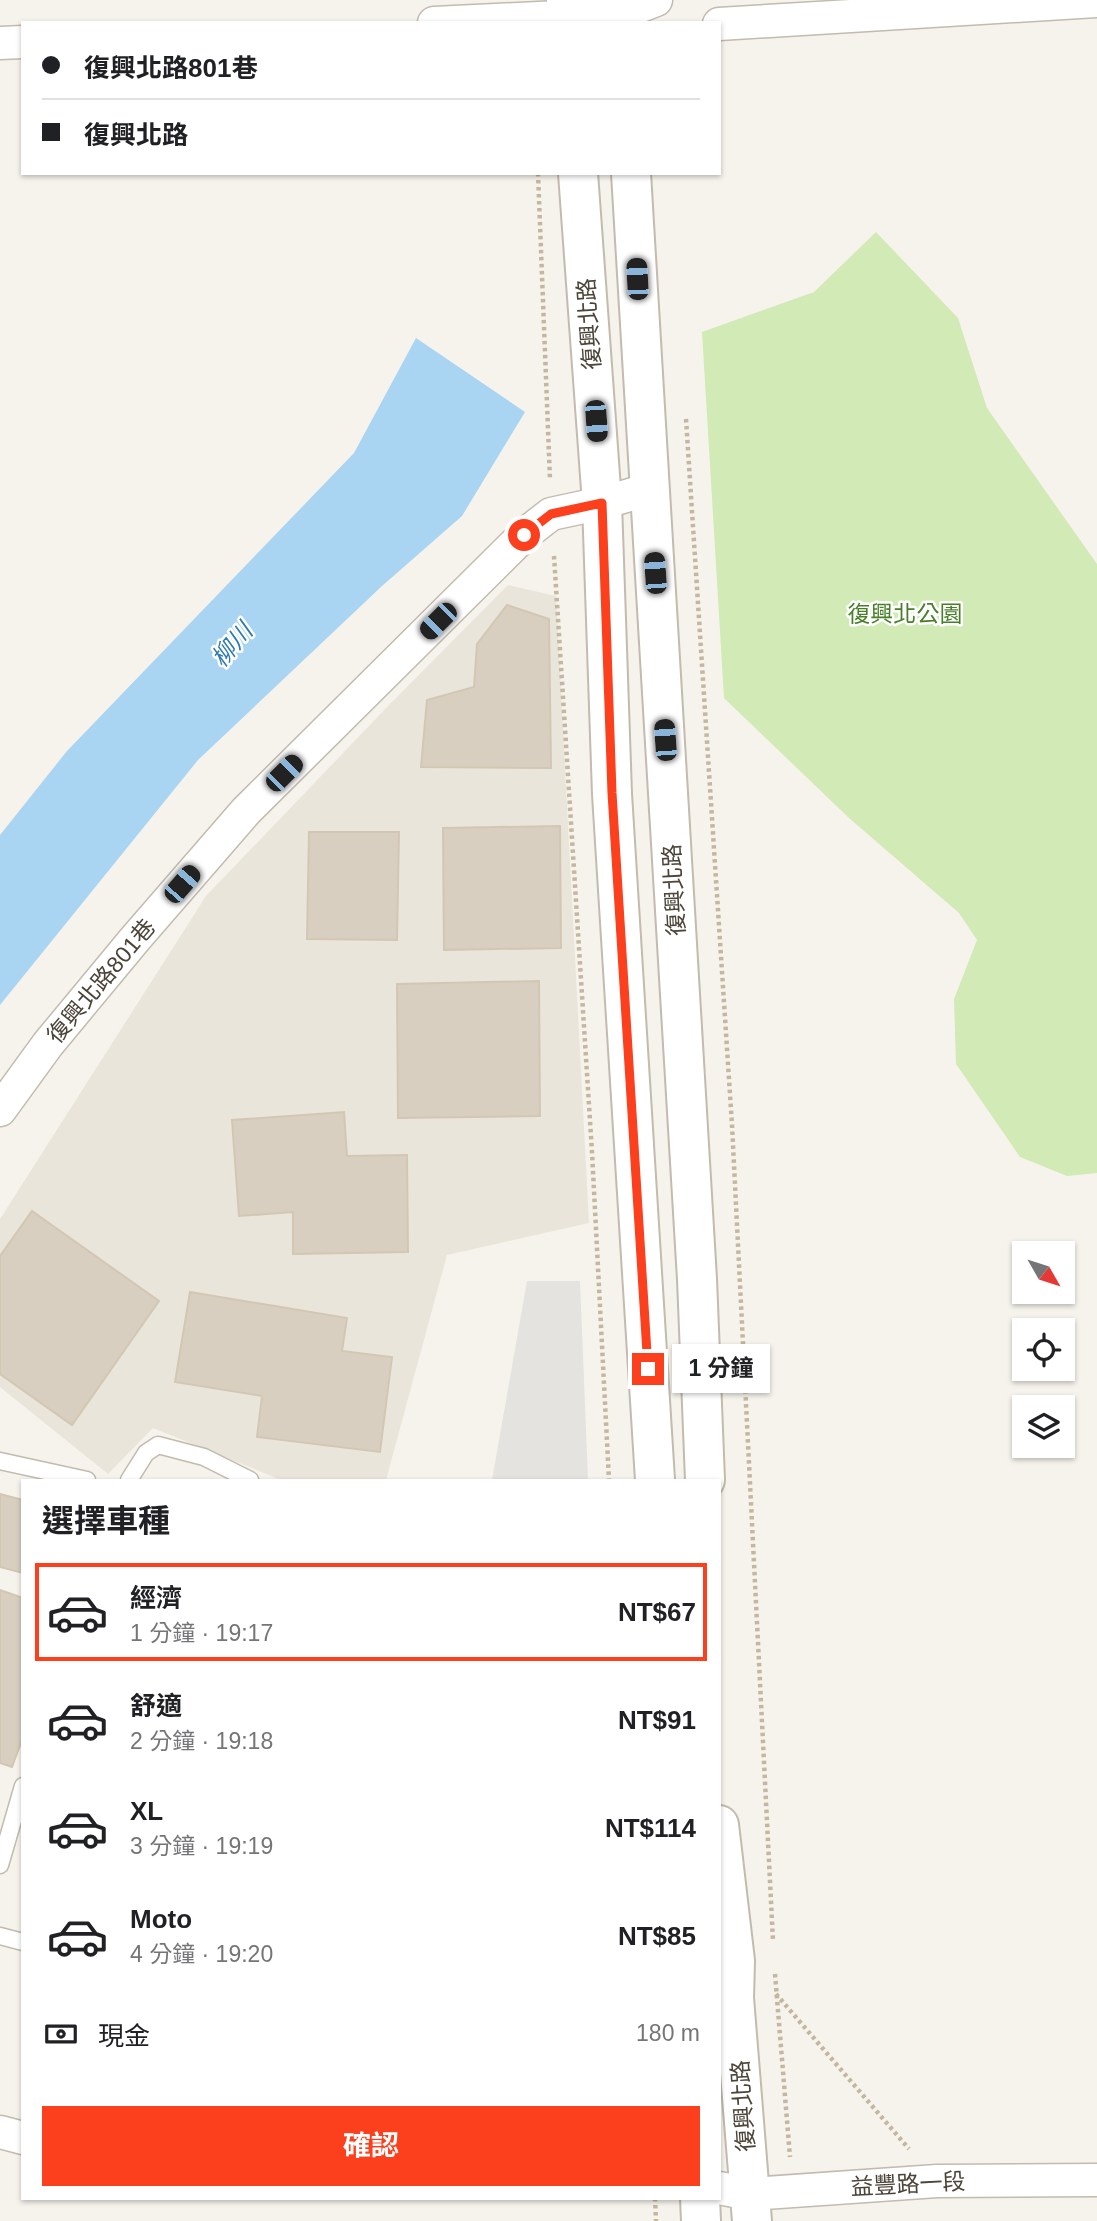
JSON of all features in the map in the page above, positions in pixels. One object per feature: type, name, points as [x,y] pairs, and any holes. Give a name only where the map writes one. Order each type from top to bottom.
[{"type":"street","points":[[461,21],[567,13],[626,15],[656,0]]},
{"type":"street","points":[[721,24],[1097,1]]},
{"type":"street","points":[[0,43],[21,42]]},
{"type":"street","name":"復興北路","points":[[579,175],[602,503],[612,793],[655,1479]]},
{"type":"street","name":"復興北路","points":[[631,175],[697,1279],[705,1479]]},
{"type":"street","name":"復興北路801巷","points":[[0,1110],[57,1033],[246,811],[524,535],[551,514],[650,489]]},
{"type":"street","name":"復興北路","points":[[721,1859],[727,1961],[734,1998],[740,2201]]},
{"type":"street","points":[[0,2132],[21,2137]]},
{"type":"street","name":"益豐路一段","points":[[740,2201],[793,2191],[937,2181],[1097,2180]]},
{"type":"street","points":[[700,2200],[701,2221]]},
{"type":"lane","points":[[130,1479],[146,1453],[158,1445],[204,1457],[248,1479]]},
{"type":"lane","points":[[0,1461],[82,1479]]},
{"type":"lane","points":[[0,1864],[21,1793]]},
{"type":"lane","points":[[0,1936],[21,1941]]},
{"type":"path","points":[[538,175],[551,514],[592,1152],[609,1479]]},
{"type":"path","points":[[686,408],[732,1125],[774,1953]]},
{"type":"path","points":[[775,1967],[793,2191]]},
{"type":"path","points":[[776,1994],[937,2181]]},
{"type":"path","points":[[655,2200],[656,2221]]},
{"type":"shaded area","points":[[508,585],[556,596],[589,1223],[447,1255],[386,1479],[279,1479],[153,1428],[108,1474],[0,1387],[0,1219],[206,896]]},
{"type":"shaded area","points":[[527,1281],[580,1281],[588,1479],[492,1479]]},
{"type":"green space","name":"復興北公園","points":[[876,232],[958,318],[987,408],[1097,564],[1097,1173],[1067,1176],[1020,1157],[956,1064],[954,999],[977,940],[959,913],[849,818],[724,698],[702,332],[814,292]]},
{"type":"water","name":"柳川","points":[[416,338],[525,412],[462,516],[382,586],[198,760],[0,1005],[0,835],[67,751],[354,453]]},
{"type":"building","points":[[507,605],[549,619],[551,768],[421,767],[427,700],[474,687],[477,644]]},
{"type":"building","points":[[560,826],[561,948],[444,950],[443,828]]},
{"type":"building","points":[[309,832],[399,832],[397,940],[307,939]]},
{"type":"building","points":[[539,981],[540,1116],[398,1118],[397,984]]},
{"type":"building","points":[[344,1112],[347,1156],[407,1155],[408,1252],[293,1254],[293,1212],[239,1216],[232,1120]]},
{"type":"building","points":[[32,1211],[159,1301],[72,1425],[0,1374],[0,1256]]},
{"type":"building","points":[[190,1292],[347,1318],[342,1351],[392,1357],[380,1452],[257,1437],[262,1396],[175,1382]]},
{"type":"building","points":[[0,1494],[21,1499],[21,1572],[0,1567]]},
{"type":"building","points":[[0,1590],[21,1597],[21,1742],[12,1767],[0,1763]]},
{"type":"route","points":[[524,535],[551,514],[602,503],[612,793],[648,1369]]}]
